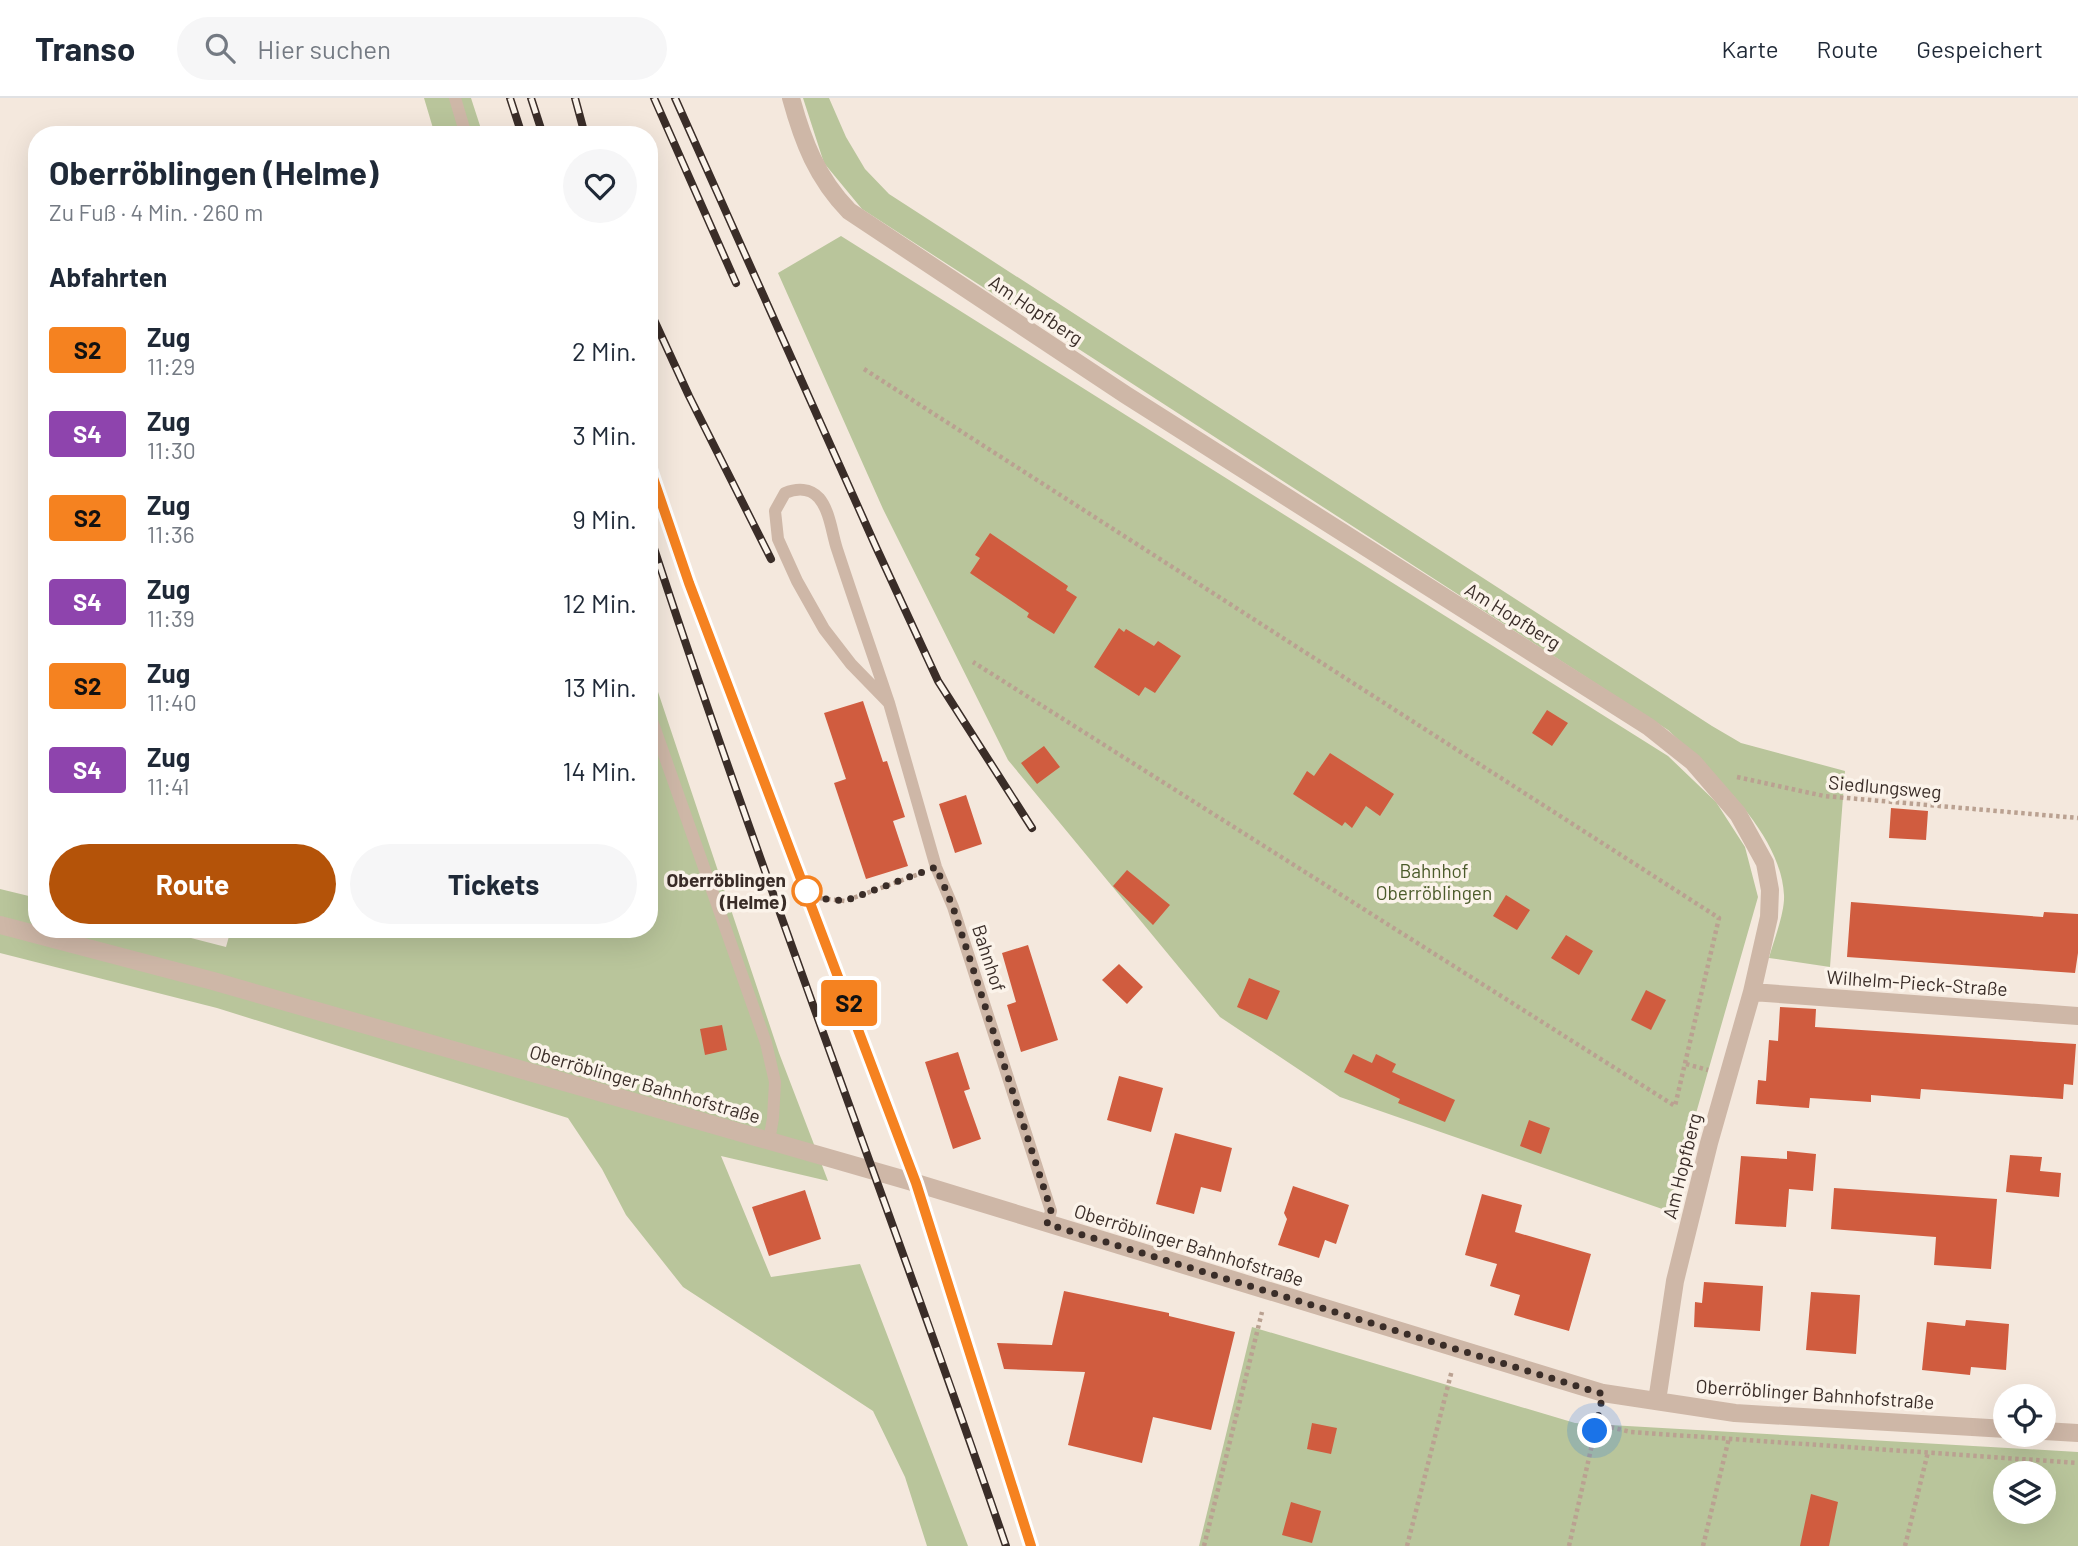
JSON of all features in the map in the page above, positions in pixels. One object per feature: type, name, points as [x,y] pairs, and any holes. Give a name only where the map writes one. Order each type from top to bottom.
[{"type":"street","name":"Am Hopfberg","points":[[791,98],[813,163],[831,192],[849,211],[1126,395],[1649,727],[1693,762],[1738,814],[1765,863],[1770,890],[1769,917],[1752,992],[1709,1143],[1675,1281],[1657,1401]]},
{"type":"street","name":"Oberröblinger Bahnhofstraße","points":[[0,925],[28,932]]},
{"type":"street","name":"Oberröblinger Bahnhofstraße","points":[[49,938],[213,981],[916,1183],[1603,1394],[1735,1413],[1993,1428]]},
{"type":"street","name":"Wilhelm-Pieck-Straße","points":[[1752,992],[2078,1016]]},
{"type":"street","points":[[2056,1432],[2078,1433]]},
{"type":"lane","points":[[454,98],[463,126]]},
{"type":"lane","name":"Bahnhof","points":[[889,703],[837,647],[810,607],[778,539],[775,511],[785,493],[794,489],[807,490],[818,497],[825,508],[889,703],[936,867],[953,907],[1051,1210],[1047,1224]]},
{"type":"lane","points":[[658,738],[766,1044],[775,1082],[769,1141]]},
{"type":"path","points":[[864,369],[1719,918],[1675,1106],[973,662]]},
{"type":"path","name":"Siedlungsweg","points":[[1729,774],[1824,796],[2078,818]]},
{"type":"path","points":[[800,904],[818,898],[845,901],[936,867]]},
{"type":"path","points":[[1204,1546],[1267,1290]]},
{"type":"path","points":[[1407,1546],[1457,1349]]},
{"type":"path","points":[[1569,1546],[1603,1394]]},
{"type":"path","points":[[1703,1546],[1735,1413]]},
{"type":"path","points":[[1597,1424],[1631,1432],[2078,1463]]},
{"type":"path","points":[[1905,1546],[1934,1424]]},
{"type":"green space","points":[[424,98],[471,98],[480,126],[432,126]]},
{"type":"green space","points":[[803,98],[829,98],[846,137],[865,169],[889,194],[1712,726],[1741,743],[1845,771],[1830,967],[1769,958],[1784,902],[1780,872],[1771,848],[1741,804],[1668,730],[862,209],[824,163]]},
{"type":"green space","name":"Bahnhof Oberröblingen","points":[[841,236],[1668,756],[1716,802],[1745,847],[1758,897],[1668,1211],[1340,1097],[1220,1017],[1008,760],[883,509],[778,273]]},
{"type":"green space","points":[[658,692],[779,1053],[828,1181],[721,1156],[771,1277],[860,1264],[968,1546],[927,1546],[905,1477],[873,1411],[683,1287],[626,1215],[602,1169],[568,1118],[217,1008],[0,953],[0,889],[28,896],[28,938],[191,938],[226,947],[228,938],[658,938]]},
{"type":"green space","points":[[1252,1327],[1575,1423],[2078,1452],[2078,1546],[1199,1546]]},
{"type":"building","points":[[990,533],[1068,586],[1066,590],[1077,597],[1054,634],[1027,617],[1029,613],[970,573],[980,558],[975,555]]},
{"type":"building","points":[[1119,628],[1124,632],[1126,629],[1154,646],[1158,641],[1181,656],[1155,693],[1145,687],[1139,696],[1094,667]]},
{"type":"building","points":[[863,701],[883,762],[887,761],[905,817],[893,821],[908,866],[866,879],[834,783],[846,779],[824,713]]},
{"type":"building","points":[[1547,710],[1568,723],[1552,746],[1532,733]]},
{"type":"building","points":[[1044,746],[1060,767],[1037,784],[1021,763]]},
{"type":"building","points":[[1330,753],[1394,794],[1380,816],[1366,806],[1352,828],[1345,822],[1342,826],[1293,794],[1307,771],[1314,776]]},
{"type":"building","points":[[966,795],[982,844],[955,853],[939,804]]},
{"type":"building","points":[[1891,808],[1928,811],[1926,840],[1889,838]]},
{"type":"building","points":[[1127,870],[1170,905],[1153,925],[1113,886]]},
{"type":"building","points":[[1506,895],[1530,910],[1517,930],[1493,916]]},
{"type":"building","points":[[1851,902],[2043,917],[2044,912],[2078,914],[2075,973],[1847,957]]},
{"type":"building","points":[[1566,935],[1593,951],[1579,975],[1551,958]]},
{"type":"building","points":[[1028,945],[1058,1040],[1021,1052],[1007,1005],[1016,1002],[1002,953]]},
{"type":"building","points":[[1119,964],[1143,987],[1127,1004],[1102,980]]},
{"type":"building","points":[[1249,978],[1280,991],[1267,1020],[1237,1007]]},
{"type":"building","points":[[1646,990],[1666,1000],[1651,1030],[1631,1020]]},
{"type":"building","points":[[1780,1007],[1816,1009],[1815,1027],[2076,1044],[2073,1085],[2064,1084],[2063,1099],[1921,1089],[1920,1099],[1871,1095],[1871,1102],[1810,1098],[1809,1108],[1756,1104],[1758,1080],[1766,1081],[1769,1040],[1778,1041]]},
{"type":"building","points":[[722,1025],[727,1050],[705,1055],[700,1029]]},
{"type":"building","points":[[958,1052],[970,1089],[964,1091],[981,1139],[953,1149],[925,1062]]},
{"type":"building","points":[[1353,1054],[1372,1063],[1376,1054],[1396,1064],[1392,1072],[1455,1100],[1445,1122],[1398,1103],[1400,1099],[1344,1072]]},
{"type":"building","points":[[1119,1076],[1163,1088],[1151,1132],[1107,1120]]},
{"type":"building","points":[[1529,1120],[1550,1128],[1541,1154],[1520,1146]]},
{"type":"building","points":[[1175,1133],[1232,1148],[1221,1192],[1201,1187],[1194,1214],[1156,1204]]},
{"type":"building","points":[[1787,1151],[1816,1154],[1813,1191],[1789,1189],[1786,1227],[1735,1224],[1741,1156],[1787,1159]]},
{"type":"building","points":[[2010,1155],[2042,1157],[2040,1171],[2061,1173],[2059,1197],[2006,1192]]},
{"type":"building","points":[[1293,1186],[1349,1205],[1336,1244],[1325,1240],[1319,1258],[1278,1245],[1287,1219],[1284,1213]]},
{"type":"building","points":[[1834,1188],[1997,1199],[1991,1269],[1934,1265],[1936,1237],[1831,1229]]},
{"type":"building","points":[[805,1190],[821,1239],[769,1256],[752,1207]]},
{"type":"building","points":[[1482,1194],[1522,1205],[1515,1232],[1591,1254],[1569,1331],[1514,1315],[1520,1295],[1490,1286],[1497,1264],[1465,1255]]},
{"type":"building","points":[[1704,1282],[1763,1286],[1760,1331],[1694,1327],[1695,1302],[1702,1303]]},
{"type":"building","points":[[1064,1291],[1169,1313],[1169,1316],[1235,1332],[1211,1430],[1153,1417],[1142,1463],[1068,1445],[1085,1372],[1004,1369],[997,1343],[1052,1345]]},
{"type":"building","points":[[1811,1292],[1860,1295],[1856,1354],[1806,1350]]},
{"type":"building","points":[[1966,1320],[2009,1324],[2006,1370],[1971,1367],[1970,1375],[1922,1370],[1927,1322],[1965,1326]]},
{"type":"building","points":[[1312,1423],[1337,1428],[1331,1454],[1307,1449]]},
{"type":"building","points":[[1811,1494],[1838,1502],[1829,1546],[1800,1546]]},
{"type":"building","points":[[1291,1502],[1321,1511],[1312,1543],[1282,1535]]},
{"type":"railway","points":[[510,98],[519,126]]},
{"type":"railway","points":[[531,98],[540,126]]},
{"type":"railway","points":[[575,98],[583,126]]},
{"type":"railway","points":[[654,98],[736,283]]},
{"type":"railway","points":[[675,98],[938,681],[1032,828]]},
{"type":"railway","points":[[658,329],[771,559]]},
{"type":"railway","points":[[658,491],[916,1184],[1031,1546]]},
{"type":"railway","points":[[658,560],[735,787],[1006,1546]]},
{"type":"train","name":"S2","points":[[658,492],[689,583],[916,1183],[1031,1546]]},
{"type":"place","name":"Oberröblingen (Helme)","points":[[807,891]]},
{"type":"route","points":[[807,891],[811,900],[818,898],[845,901],[936,867],[953,907],[1051,1210],[1047,1224],[1603,1394],[1595,1431]]}]
